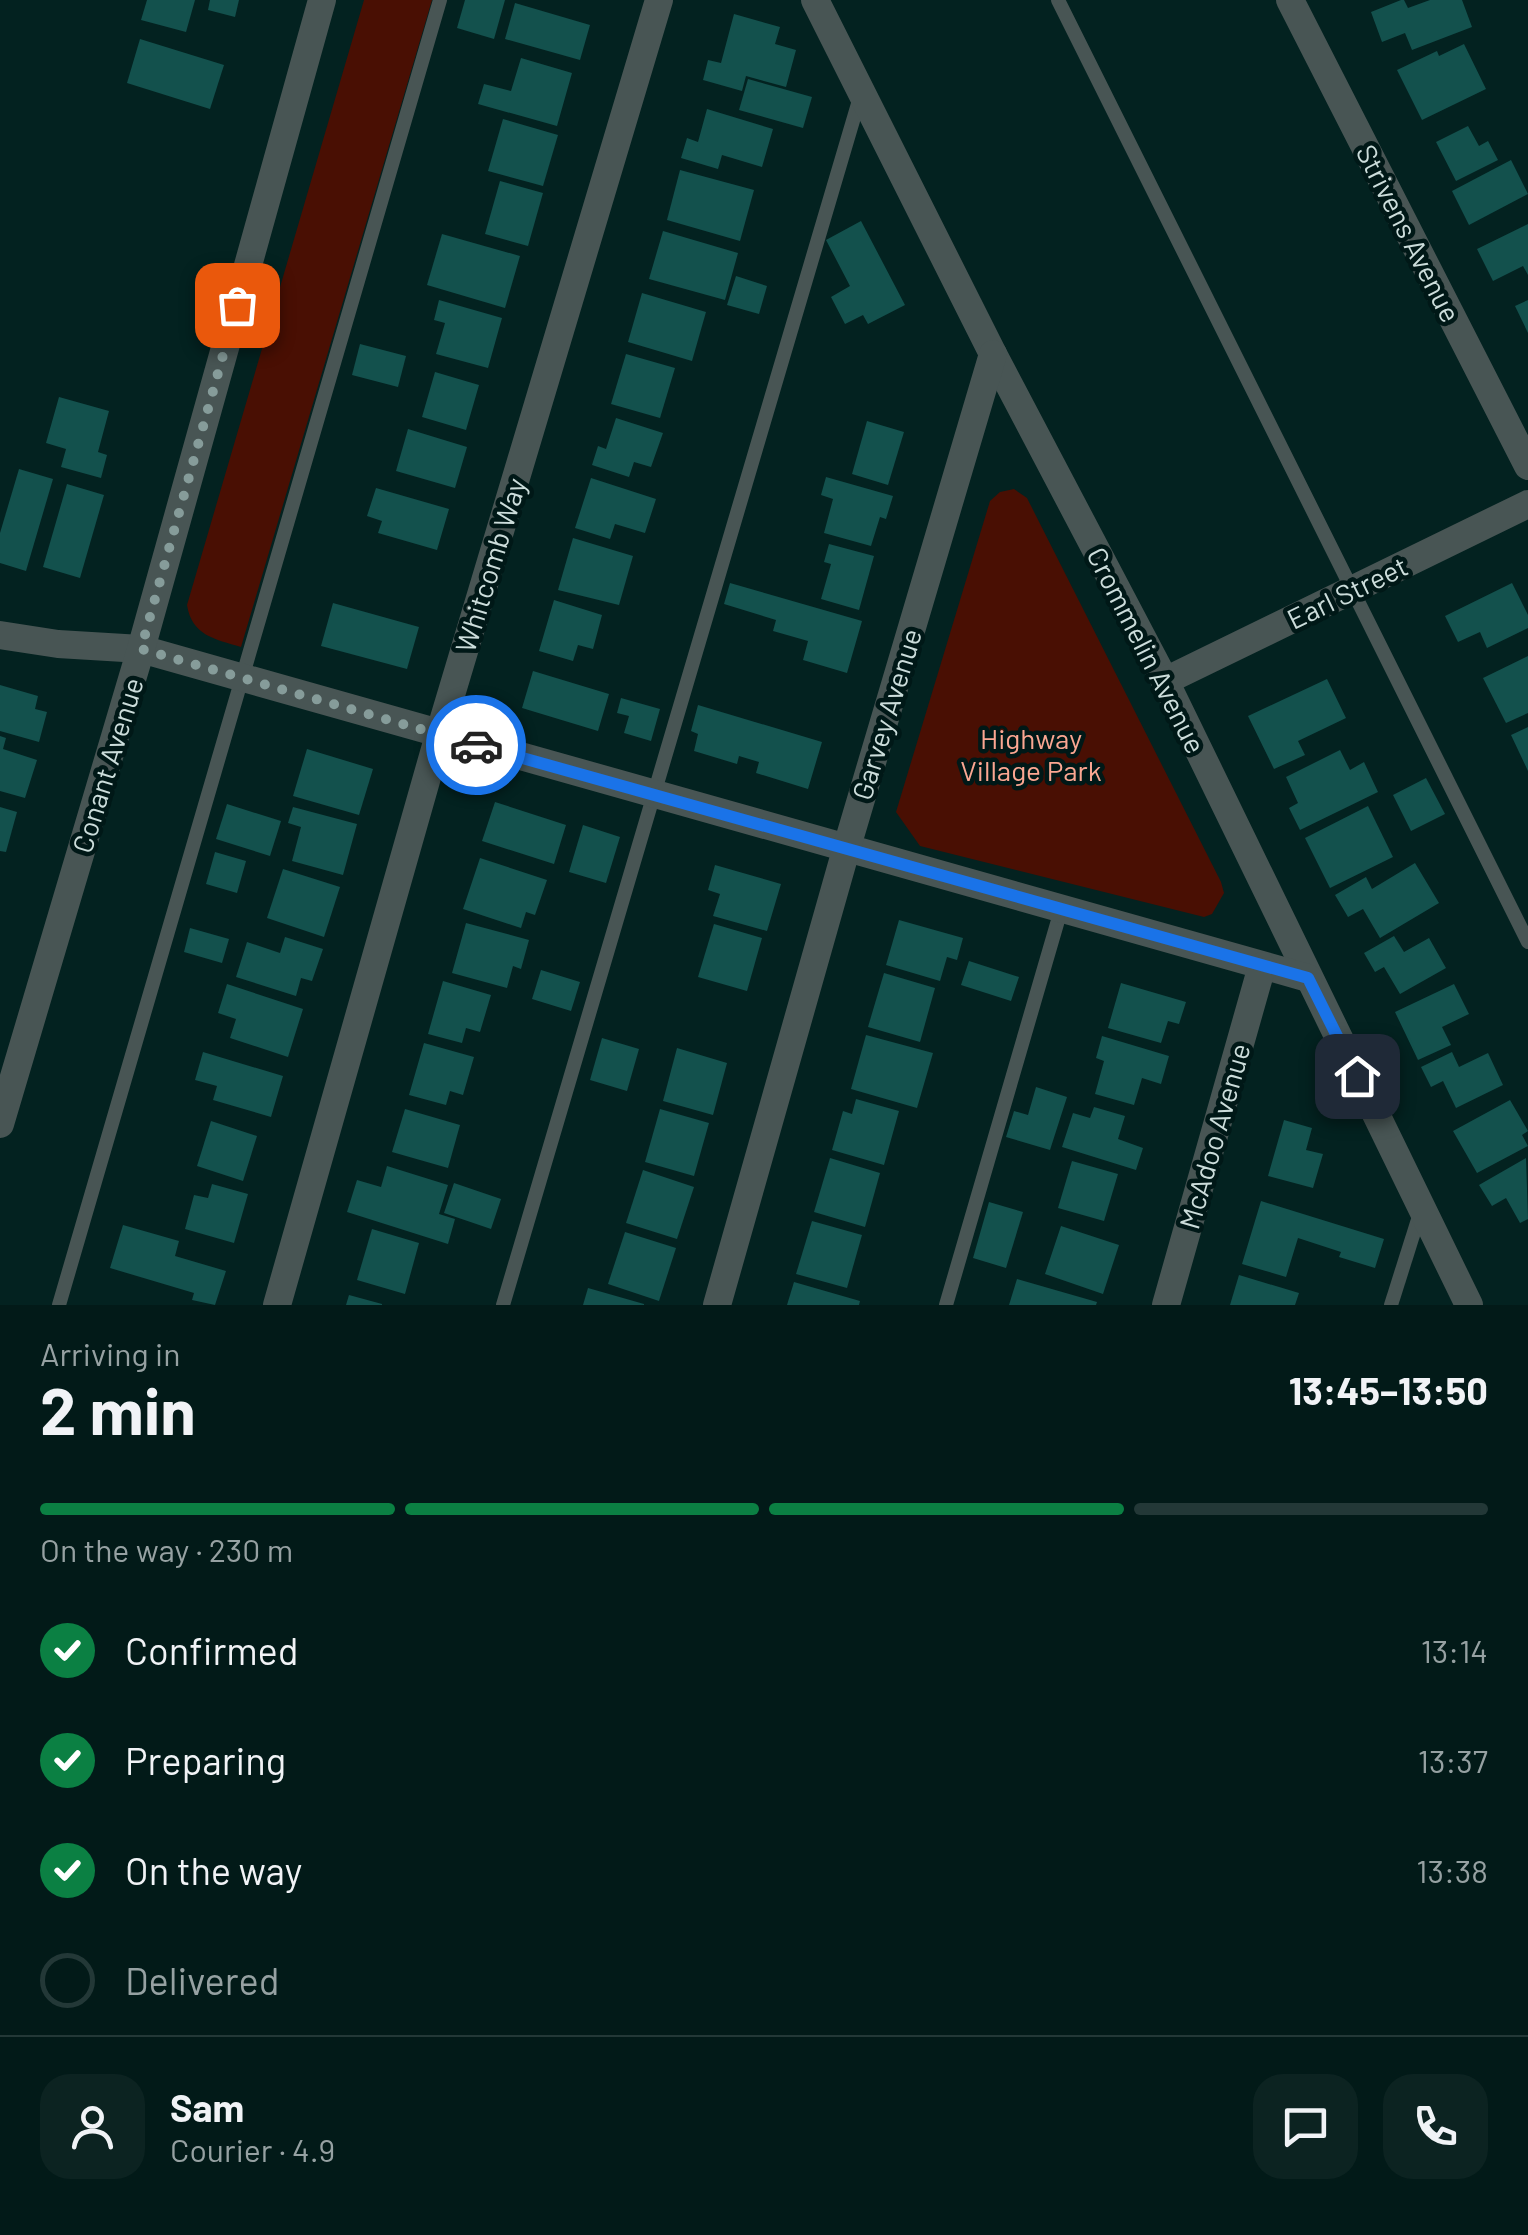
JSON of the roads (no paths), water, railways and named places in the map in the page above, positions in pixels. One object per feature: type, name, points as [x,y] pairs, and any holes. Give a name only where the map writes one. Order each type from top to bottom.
[{"type":"street","name":"Conant Avenue","points":[[0,1124],[5,1091],[141,649],[322,0]]},
{"type":"street","name":"Whitcomb Way","points":[[277,1305],[440,735],[659,0]]},
{"type":"street","name":"Crommelin Avenue","points":[[816,0],[993,354],[1165,681],[1470,1305]]},
{"type":"street","name":"Strivens Avenue","points":[[1290,0],[1528,466]]},
{"type":"street","name":"Garvey Avenue","points":[[716,1305],[993,354]]},
{"type":"street","name":"Earl Street","points":[[1165,681],[1528,504]]},
{"type":"street","points":[[0,635],[58,644],[141,649],[1308,978]]},
{"type":"street","name":"McAdoo Avenue","points":[[1166,1305],[1262,966]]},
{"type":"lane","points":[[59,1305],[440,0]]},
{"type":"lane","points":[[1058,0],[1528,942]]},
{"type":"lane","points":[[503,1305],[861,92]]},
{"type":"lane","points":[[946,1305],[1061,910]]},
{"type":"lane","points":[[1391,1305],[1422,1207]]},
{"type":"park label","name":"Highway Village Park","points":[[1031,754]]}]
